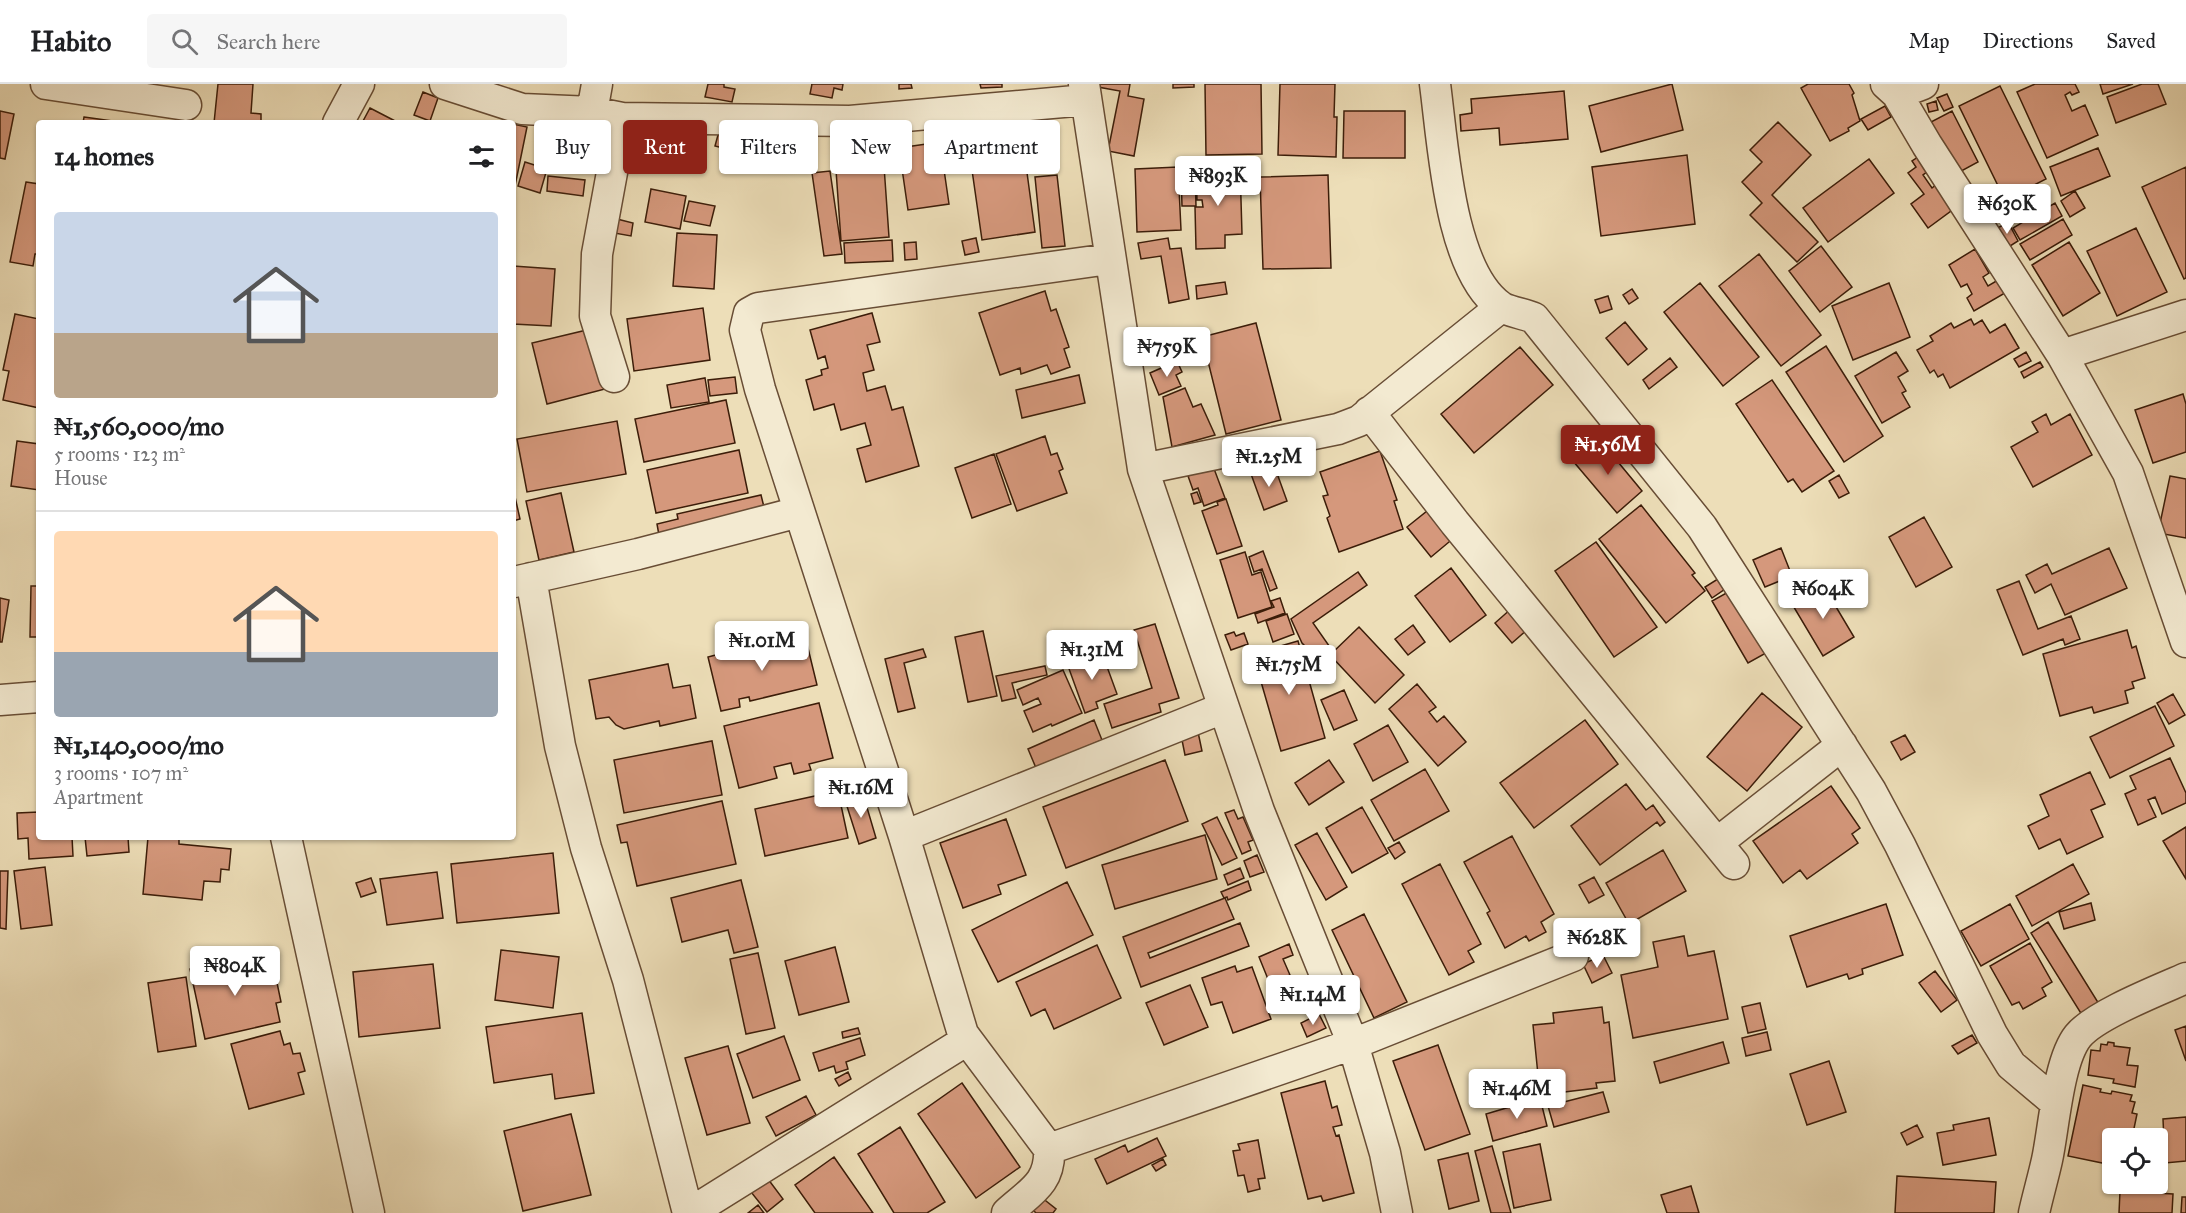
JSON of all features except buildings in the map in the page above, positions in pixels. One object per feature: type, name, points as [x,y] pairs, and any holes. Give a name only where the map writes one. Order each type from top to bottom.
[{"type":"street","points":[[46,84],[186,104]]},
{"type":"street","points":[[340,120],[359,84]]},
{"type":"street","points":[[446,84],[522,109],[595,98],[622,118],[849,121],[1085,92],[1143,469],[1259,811],[1353,1044],[1385,1153],[1396,1213]]},
{"type":"street","points":[[1435,84],[1457,229],[1464,252],[1479,284],[1501,307],[1534,318],[1702,527],[1871,791],[1900,845],[1992,1034],[2011,1065],[2056,1103]]},
{"type":"street","points":[[1902,87],[1927,145],[2062,355],[2128,472],[2186,642]]},
{"type":"street","points":[[614,377],[595,316],[597,254],[622,118]]},
{"type":"street","points":[[1007,1213],[1044,1179],[1050,1166],[1049,1149],[963,1034],[904,836],[760,389],[744,330],[749,313],[758,308],[1109,259]]},
{"type":"street","points":[[1143,469],[1338,429],[1359,421],[1501,307]]},
{"type":"street","points":[[2062,355],[2186,315]]},
{"type":"street","points":[[1369,412],[1455,523],[1726,854],[1842,746]]},
{"type":"street","points":[[799,512],[638,554],[522,580],[586,848],[628,980],[689,1213],[967,1040]]},
{"type":"street","points":[[0,700],[36,697]]},
{"type":"street","points":[[904,836],[1223,708]]},
{"type":"street","points":[[287,840],[369,1213]]},
{"type":"street","points":[[1049,1149],[1353,1044],[1573,956]]},
{"type":"street","points":[[2034,1213],[2048,1158],[2056,1103],[2068,1057],[2078,1036],[2101,1018],[2186,978]]}]
